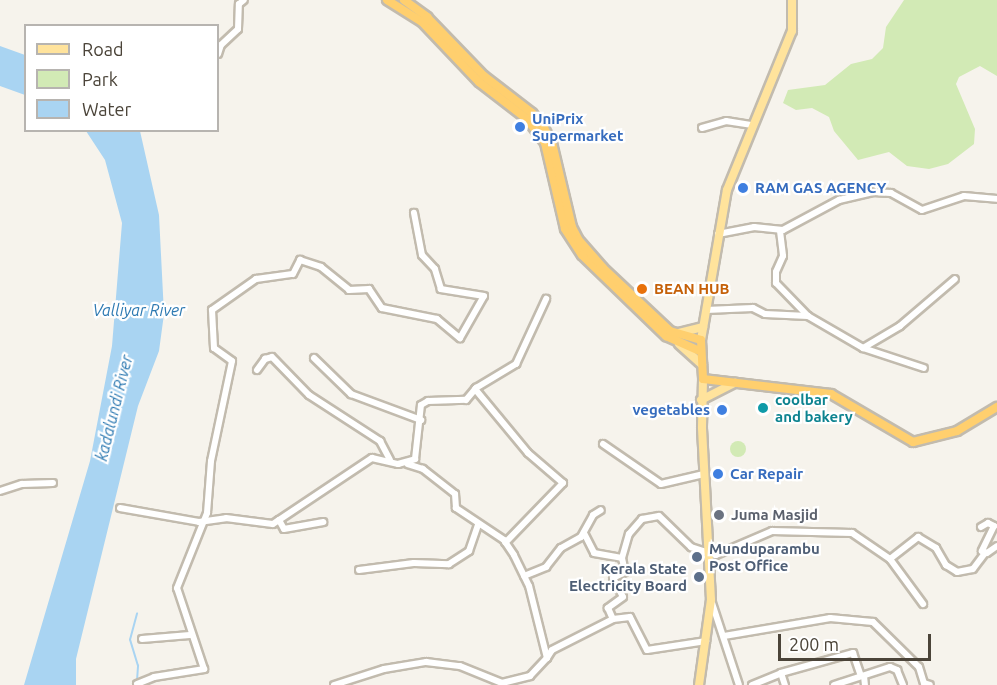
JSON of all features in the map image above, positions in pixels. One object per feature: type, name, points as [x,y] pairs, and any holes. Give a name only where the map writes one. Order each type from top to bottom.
[{"type":"highway","points":[[387,0],[422,22],[479,82],[538,132],[572,242],[618,293],[679,344],[700,351]]},
{"type":"highway","points":[[404,0],[428,17],[484,76],[532,113],[544,128],[552,142],[572,227],[578,239],[603,268],[675,334],[701,340],[700,351],[704,379],[838,396],[913,442],[957,431],[997,407]]},
{"type":"main road","points":[[701,340],[727,190],[751,125],[792,31],[792,0]]},
{"type":"main road","points":[[675,334],[704,327]]},
{"type":"main road","points":[[679,344],[702,365]]},
{"type":"main road","points":[[699,685],[711,600],[701,400],[704,379]]},
{"type":"main road","points":[[701,400],[737,382]]},
{"type":"street","points":[[219,51],[221,45],[238,28],[239,4],[244,0]]},
{"type":"street","points":[[702,128],[726,121],[751,125]]},
{"type":"street","points":[[718,234],[754,227],[780,231],[857,194],[891,193],[922,210],[964,196],[997,199]]},
{"type":"street","points":[[137,684],[154,677],[204,671],[203,661],[190,635],[177,588],[205,521],[211,461],[232,361],[214,348],[211,314],[214,306],[256,279],[288,277],[300,260],[321,267],[349,290],[369,289],[382,308],[437,319],[460,338],[484,296],[441,289],[435,269],[422,255],[414,213]]},
{"type":"street","points":[[780,231],[783,256],[776,272],[776,283],[808,316],[863,348],[924,368]]},
{"type":"street","points":[[863,348],[900,326],[955,279]]},
{"type":"street","points":[[408,464],[418,454],[421,405],[424,401],[461,403],[475,389],[516,364],[546,299]]},
{"type":"street","points":[[706,310],[753,308],[765,314],[808,316]]},
{"type":"street","points":[[257,370],[265,359],[272,357],[309,395],[380,441],[390,460]]},
{"type":"street","points":[[314,358],[351,394],[421,420]]},
{"type":"street","points":[[475,389],[528,453],[563,483],[506,541]]},
{"type":"street","points":[[603,444],[661,484],[704,474]]},
{"type":"street","points":[[120,508],[205,521],[226,518],[273,524],[372,458],[390,460],[423,469],[455,494],[456,508],[478,525],[506,541],[524,576],[547,658]]},
{"type":"street","points":[[0,491],[22,484],[53,483]]},
{"type":"street","points":[[524,576],[546,567],[561,548],[584,533],[593,514],[601,510]]},
{"type":"street","points":[[613,619],[608,608],[623,597],[613,578],[625,572],[622,558],[629,534],[642,519],[659,516],[691,547],[716,555],[772,531],[802,529],[852,533],[890,559],[923,604]]},
{"type":"street","points":[[279,520],[284,529],[324,522]]},
{"type":"street","points":[[981,527],[988,523],[994,526],[983,544],[985,553]]},
{"type":"street","points":[[359,570],[414,563],[449,564],[469,551],[478,525]]},
{"type":"street","points":[[584,533],[594,553],[622,558]]},
{"type":"street","points":[[890,559],[918,537],[936,548],[946,565],[957,572],[973,569],[985,553],[997,546]]},
{"type":"street","points":[[711,600],[739,685]]},
{"type":"street","points":[[334,685],[384,669],[426,662],[460,666],[502,684],[530,675],[552,650],[613,619],[630,617],[647,650],[706,641]]},
{"type":"street","points":[[724,636],[830,618],[873,622],[919,667],[924,683],[930,685]]},
{"type":"street","points":[[142,639],[190,635]]},
{"type":"street","points":[[752,685],[853,653],[865,685]]},
{"type":"street","points":[[834,685],[890,667],[897,670],[903,685]]},
{"type":"street","points":[[781,674],[785,685]]},
{"type":"green space","points":[[904,0],[997,0],[997,76],[980,66],[959,77],[956,84],[975,129],[974,144],[948,164],[929,169],[907,166],[889,152],[858,160],[834,131],[829,117],[812,108],[796,110],[783,103],[788,90],[825,85],[851,64],[872,59],[883,48],[886,27]]},
{"type":"green space","points":[[738,441],[746,449],[738,457],[730,449]]},
{"type":"water","points":[[0,46],[24,55],[24,95],[0,86]]},
{"type":"water","name":"Valliyar River","points":[[87,132],[140,132],[159,215],[164,314],[159,351],[138,406],[76,659],[76,685],[24,685],[90,461],[112,346],[122,223],[105,160]]},
{"type":"waterway","points":[[137,614],[130,640],[138,666],[137,681]]},
{"type":"place","name":"UniPrix Supermarket","points":[[520,127]]},
{"type":"place","name":"RAM GAS AGENCY","points":[[743,188]]},
{"type":"place","name":"BEAN HUB","points":[[642,289]]},
{"type":"place","name":"coolbar and bakery","points":[[763,408]]},
{"type":"place","name":"vegetables","points":[[722,410]]},
{"type":"place","name":"Car Repair","points":[[718,474]]},
{"type":"place","name":"Juma Masjid","points":[[719,515]]},
{"type":"place","name":"Munduparambu Post Office","points":[[697,557]]},
{"type":"place","name":"Kerala State Electricity Board","points":[[699,577]]},
{"type":"water label","name":"kadalundi River","points":[[114,408]]}]
